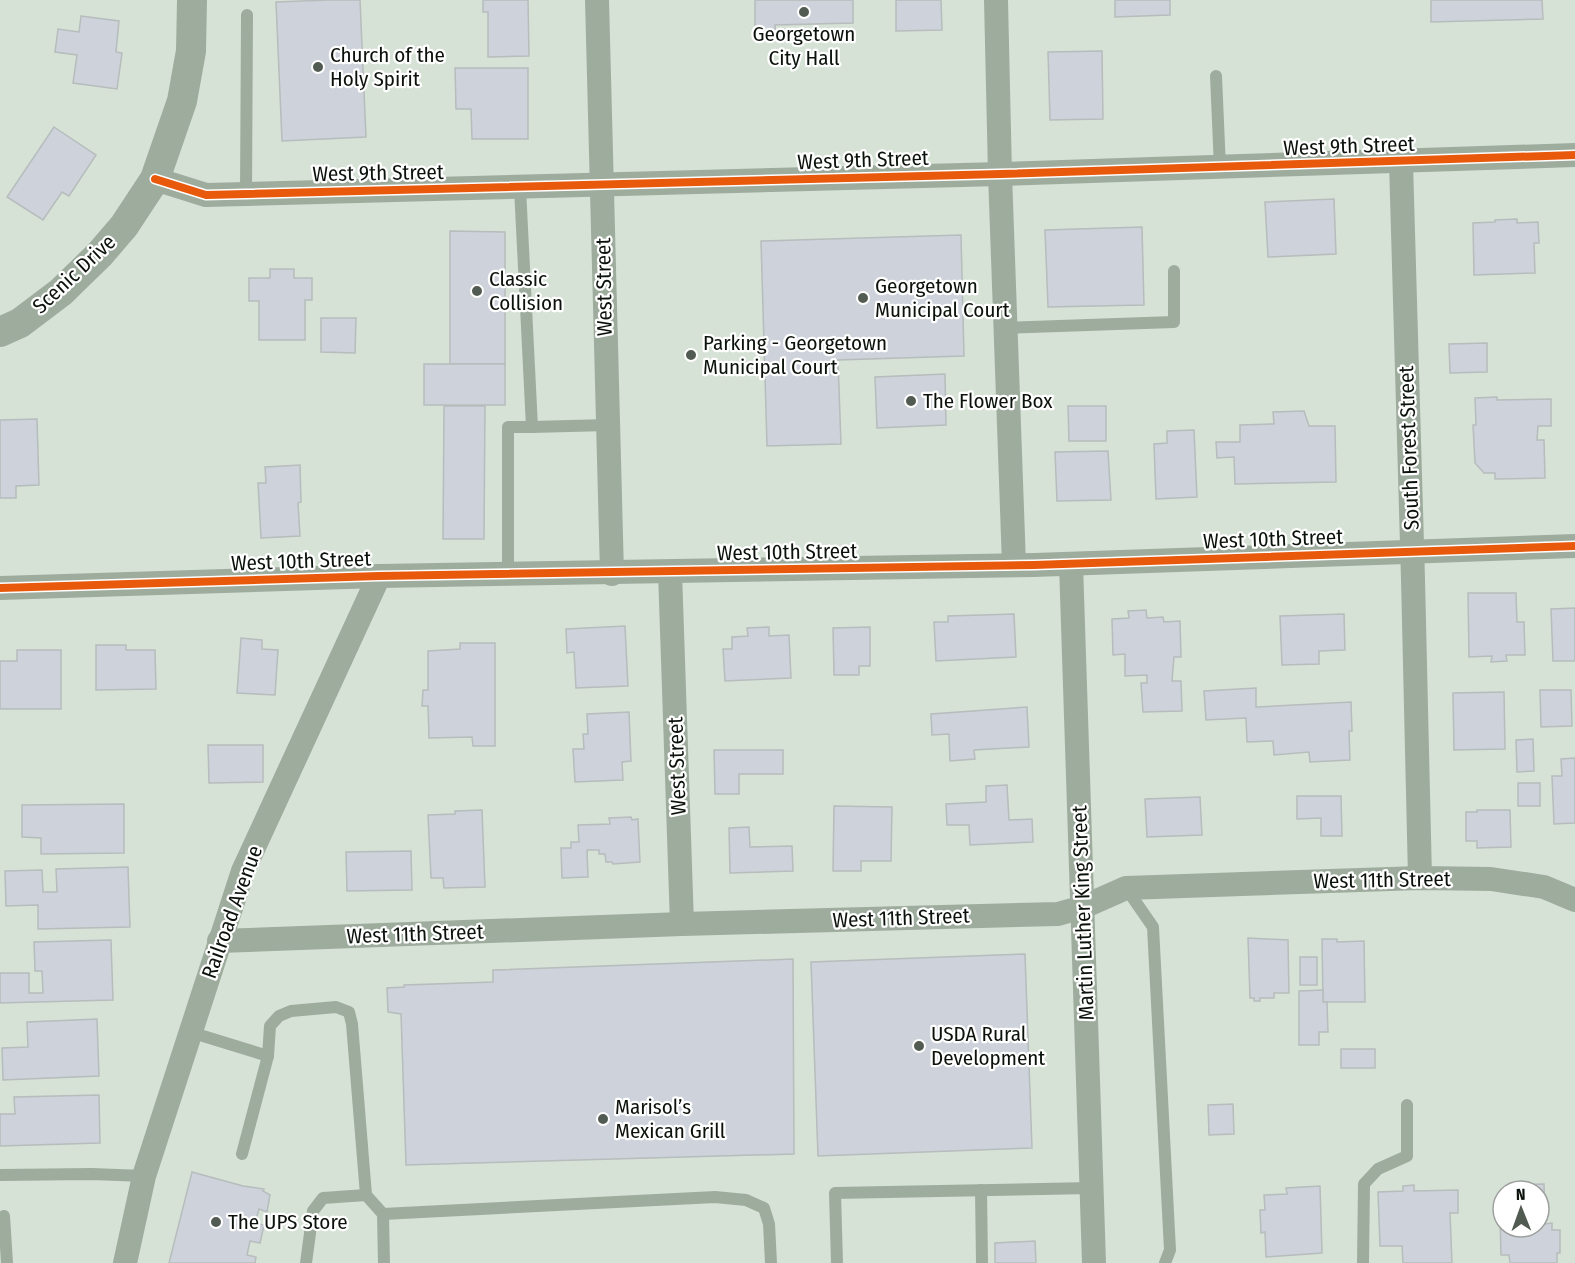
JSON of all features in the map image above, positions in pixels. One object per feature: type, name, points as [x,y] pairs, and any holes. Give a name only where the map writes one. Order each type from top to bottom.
[{"type":"street","name":"Scenic Drive","points":[[0,332],[20,323],[61,292],[100,254],[124,226],[155,179],[182,101],[191,51],[192,0]]},
{"type":"street","name":"West Street","points":[[597,0],[612,574]]},
{"type":"street","points":[[996,0],[1014,565]]},
{"type":"street","name":"West 9th Street","points":[[155,179],[206,195],[1220,168],[1575,155]]},
{"type":"street","name":"South Forest Street","points":[[1401,162],[1420,878]]},
{"type":"street","name":"West 10th Street","points":[[0,588],[379,576],[612,574],[1071,564],[1575,546]]},
{"type":"street","name":"Martin Luther King Street","points":[[1071,564],[1094,1263]]},
{"type":"street","name":"West Street","points":[[670,572],[682,924]]},
{"type":"street","name":"Railroad Avenue","points":[[125,1263],[144,1176],[243,871],[379,576]]},
{"type":"street","name":"West 11th Street","points":[[219,941],[682,924],[1058,914],[1083,907],[1126,888],[1420,878],[1491,879],[1544,887],[1575,900]]},
{"type":"lane","points":[[246,194],[247,15]]},
{"type":"lane","points":[[1216,76],[1220,168]]},
{"type":"lane","points":[[520,188],[532,427]]},
{"type":"lane","points":[[1005,328],[1174,322],[1174,271]]},
{"type":"lane","points":[[508,575],[508,427],[608,425]]},
{"type":"lane","points":[[1126,888],[1153,927],[1170,1250],[1165,1263]]},
{"type":"lane","points":[[242,1154],[268,1056],[270,1026],[279,1016],[291,1011],[336,1007],[349,1012],[352,1024],[366,1195],[383,1214],[384,1263]]},
{"type":"lane","points":[[190,1032],[268,1056]]},
{"type":"lane","points":[[1363,1263],[1364,1184],[1378,1168],[1407,1156],[1407,1106]]},
{"type":"lane","points":[[0,1175],[92,1173],[144,1176]]},
{"type":"lane","points":[[837,1263],[835,1194],[1092,1188]]},
{"type":"lane","points":[[981,1190],[982,1263]]},
{"type":"lane","points":[[306,1263],[313,1211],[317,1203],[323,1198],[366,1195]]},
{"type":"lane","points":[[383,1214],[715,1197],[746,1200],[764,1208],[769,1224],[771,1263]]},
{"type":"lane","points":[[4,1216],[7,1263]]},
{"type":"building","points":[[360,0],[366,137],[282,141],[276,2]]},
{"type":"building","points":[[483,0],[528,0],[529,56],[488,57],[488,12],[483,12]]},
{"type":"building","name":"Georgetown City Hall","points":[[755,0],[853,0],[853,23],[775,25],[776,38],[755,38]]},
{"type":"building","name":"Georgetown City Hall","points":[[896,0],[941,0],[942,30],[896,31]]},
{"type":"building","points":[[1115,0],[1170,0],[1170,15],[1115,17]]},
{"type":"building","points":[[1431,0],[1542,0],[1543,19],[1431,22]]},
{"type":"building","points":[[81,16],[119,21],[116,52],[122,53],[117,89],[73,83],[77,55],[55,52],[58,29],[79,32]]},
{"type":"building","points":[[1102,51],[1103,119],[1050,120],[1048,52]]},
{"type":"building","points":[[455,68],[528,68],[528,139],[472,139],[471,109],[456,109]]},
{"type":"building","points":[[54,127],[96,155],[69,196],[62,192],[43,220],[7,197]]},
{"type":"building","points":[[1334,199],[1336,254],[1268,257],[1265,202]]},
{"type":"building","points":[[1517,219],[1517,223],[1538,222],[1539,243],[1534,243],[1535,273],[1474,275],[1473,223]]},
{"type":"building","points":[[1142,227],[1144,305],[1048,307],[1045,230]]},
{"type":"building","points":[[450,231],[505,232],[505,364],[450,364]]},
{"type":"building","name":"Georgetown Municipal Court","points":[[961,235],[964,356],[838,360],[841,444],[767,446],[761,241]]},
{"type":"building","points":[[270,269],[294,269],[294,278],[312,278],[312,300],[305,300],[305,340],[259,340],[259,301],[249,301],[249,278],[270,278]]},
{"type":"building","points":[[321,318],[356,318],[355,353],[321,352]]},
{"type":"building","points":[[1487,343],[1487,372],[1450,373],[1449,344]]},
{"type":"building","points":[[424,364],[505,364],[505,405],[424,405]]},
{"type":"building","name":"The Flower Box","points":[[945,374],[946,425],[877,428],[875,377]]},
{"type":"building","points":[[1497,397],[1497,400],[1551,399],[1551,426],[1538,426],[1537,440],[1544,440],[1545,478],[1495,479],[1495,473],[1484,473],[1475,463],[1473,425],[1476,425],[1475,398]]},
{"type":"building","points":[[444,406],[485,406],[484,539],[443,539]]},
{"type":"building","points":[[1068,406],[1106,406],[1106,441],[1069,441]]},
{"type":"building","points":[[1304,411],[1309,426],[1335,426],[1336,482],[1235,484],[1234,457],[1217,458],[1216,442],[1240,442],[1240,425],[1274,424],[1273,412]]},
{"type":"building","points":[[37,419],[39,485],[16,486],[16,498],[0,498],[0,420]]},
{"type":"building","points":[[1194,430],[1197,497],[1156,499],[1154,444],[1167,443],[1167,431]]},
{"type":"building","points":[[1108,451],[1111,500],[1057,501],[1055,452]]},
{"type":"building","points":[[300,465],[301,502],[298,503],[300,536],[261,538],[258,483],[266,483],[265,467]]},
{"type":"building","points":[[1468,593],[1516,593],[1517,622],[1524,622],[1525,655],[1506,655],[1507,661],[1491,662],[1492,656],[1469,657]]},
{"type":"building","points":[[1575,608],[1575,661],[1553,661],[1551,609]]},
{"type":"building","points":[[1146,610],[1147,618],[1163,617],[1164,622],[1180,621],[1181,657],[1174,657],[1172,681],[1181,681],[1182,711],[1143,712],[1141,683],[1147,683],[1147,675],[1125,676],[1125,654],[1113,655],[1112,619],[1129,618],[1128,611]]},
{"type":"building","points":[[1014,614],[1016,657],[936,661],[934,622],[948,622],[948,616]]},
{"type":"building","points":[[1344,614],[1345,650],[1319,651],[1319,664],[1282,665],[1280,616]]},
{"type":"building","points":[[625,626],[628,686],[576,688],[574,652],[567,653],[566,629]]},
{"type":"building","points":[[769,627],[769,636],[789,635],[791,678],[725,681],[723,649],[732,649],[732,637],[748,636],[747,628]]},
{"type":"building","points":[[870,627],[870,666],[859,666],[859,675],[834,675],[833,628]]},
{"type":"building","points":[[241,638],[262,640],[262,649],[278,650],[275,695],[237,693]]},
{"type":"building","points":[[460,643],[495,643],[495,746],[473,746],[472,737],[429,738],[428,706],[422,706],[423,690],[428,690],[428,651],[460,649]]},
{"type":"building","points":[[96,645],[126,645],[126,650],[155,650],[156,689],[96,690]]},
{"type":"building","points":[[17,650],[61,650],[61,709],[0,709],[0,661],[17,661]]},
{"type":"building","points":[[1256,688],[1256,707],[1351,702],[1350,760],[1310,762],[1309,752],[1274,755],[1273,741],[1247,742],[1246,718],[1206,720],[1204,691]]},
{"type":"building","points":[[1540,690],[1571,690],[1572,726],[1541,727]]},
{"type":"building","points":[[1504,692],[1505,749],[1454,750],[1453,693]]},
{"type":"building","points":[[1027,707],[1029,747],[974,750],[975,759],[950,761],[949,734],[932,735],[931,714]]},
{"type":"building","points":[[629,712],[631,761],[622,762],[623,780],[575,782],[573,749],[584,749],[583,734],[588,734],[587,714]]},
{"type":"building","points":[[1533,739],[1534,771],[1517,772],[1516,740]]},
{"type":"building","points":[[208,745],[263,745],[263,782],[209,783]]},
{"type":"building","points":[[714,750],[783,750],[783,774],[739,774],[739,794],[715,794]]},
{"type":"building","points":[[1575,758],[1575,823],[1554,824],[1552,776],[1562,776],[1561,759]]},
{"type":"building","points":[[1518,783],[1540,783],[1540,806],[1518,806]]},
{"type":"building","points":[[1007,785],[1009,820],[1032,819],[1033,842],[970,845],[969,825],[947,825],[946,804],[986,802],[986,786]]},
{"type":"building","points":[[1297,796],[1341,796],[1342,836],[1321,836],[1321,818],[1297,819]]},
{"type":"building","points":[[1200,797],[1202,835],[1147,837],[1145,799]]},
{"type":"building","points":[[124,804],[124,853],[41,854],[41,838],[22,837],[22,805]]},
{"type":"building","points":[[834,806],[892,807],[891,861],[861,861],[861,871],[833,871]]},
{"type":"building","points":[[482,810],[485,887],[444,888],[443,878],[431,878],[428,815]]},
{"type":"building","points":[[1477,810],[1510,810],[1511,847],[1477,848],[1477,841],[1466,841],[1466,812],[1477,812]]},
{"type":"building","points":[[631,817],[632,820],[638,819],[640,862],[613,864],[606,862],[605,854],[599,854],[599,850],[587,850],[588,877],[562,878],[561,848],[571,848],[571,842],[579,842],[578,825],[610,824],[609,818]]},
{"type":"building","points":[[749,827],[750,847],[792,846],[793,871],[730,873],[729,828]]},
{"type":"building","points":[[411,851],[412,890],[347,891],[346,852]]},
{"type":"building","points":[[128,867],[130,927],[38,929],[38,905],[6,906],[5,871],[42,870],[43,892],[57,892],[56,869]]},
{"type":"building","points":[[1248,938],[1288,940],[1289,993],[1274,993],[1274,998],[1260,998],[1260,1001],[1250,998]]},
{"type":"building","points":[[1322,939],[1337,939],[1337,942],[1364,941],[1365,1002],[1323,1002]]},
{"type":"building","points":[[111,940],[113,1000],[0,1003],[0,973],[29,973],[29,993],[43,993],[42,971],[35,971],[34,942]]},
{"type":"building","points":[[1025,954],[1032,1148],[818,1156],[811,962]]},
{"type":"building","points":[[1300,957],[1317,957],[1317,985],[1300,985]]},
{"type":"building","points":[[793,959],[794,1154],[406,1165],[401,1014],[388,1012],[387,988],[404,987],[404,985],[493,982],[493,970]]},
{"type":"building","points":[[1323,990],[1323,1002],[1327,1002],[1328,1032],[1319,1032],[1319,1045],[1299,1045],[1299,991]]},
{"type":"building","points":[[97,1019],[99,1076],[3,1080],[2,1048],[28,1047],[27,1022]]},
{"type":"building","points":[[1341,1049],[1375,1049],[1375,1068],[1341,1068]]},
{"type":"building","points":[[99,1095],[100,1143],[0,1146],[0,1114],[15,1114],[14,1097]]},
{"type":"building","points":[[1233,1104],[1234,1134],[1209,1135],[1208,1105]]},
{"type":"building","points":[[192,1172],[243,1186],[264,1189],[263,1191],[270,1195],[267,1212],[259,1209],[255,1223],[264,1225],[260,1243],[250,1241],[247,1255],[256,1257],[255,1263],[169,1263]]},
{"type":"building","points":[[1414,1185],[1414,1191],[1458,1190],[1458,1213],[1450,1213],[1452,1263],[1403,1263],[1402,1246],[1380,1246],[1378,1192],[1403,1191],[1403,1186]]},
{"type":"building","points":[[1320,1186],[1322,1253],[1266,1257],[1265,1232],[1261,1233],[1260,1210],[1265,1210],[1264,1195],[1287,1194],[1286,1188]]},
{"type":"building","points":[[1551,1223],[1552,1230],[1560,1230],[1560,1253],[1557,1253],[1557,1263],[1510,1263],[1509,1255],[1501,1255],[1501,1239],[1551,1239]]},
{"type":"building","points":[[1035,1241],[1036,1263],[995,1263],[995,1243]]},
{"type":"cycle path","points":[[155,179],[206,195],[1000,174],[1575,155]]},
{"type":"cycle path","points":[[0,588],[379,576],[1034,565],[1575,546]]},
{"type":"place","name":"Georgetown City Hall","points":[[804,12]]},
{"type":"place","name":"Church of the Holy Spirit","points":[[318,67]]},
{"type":"place","name":"Classic Collision","points":[[477,291]]},
{"type":"place","name":"Georgetown Municipal Court","points":[[863,298]]},
{"type":"place","name":"Parking - Georgetown Municipal Court","points":[[691,355]]},
{"type":"place","name":"The Flower Box","points":[[911,401]]},
{"type":"place","name":"USDA Rural Development","points":[[919,1046]]},
{"type":"place","name":"Marisol’s Mexican Grill","points":[[603,1119]]},
{"type":"place","name":"The UPS Store","points":[[216,1222]]}]
